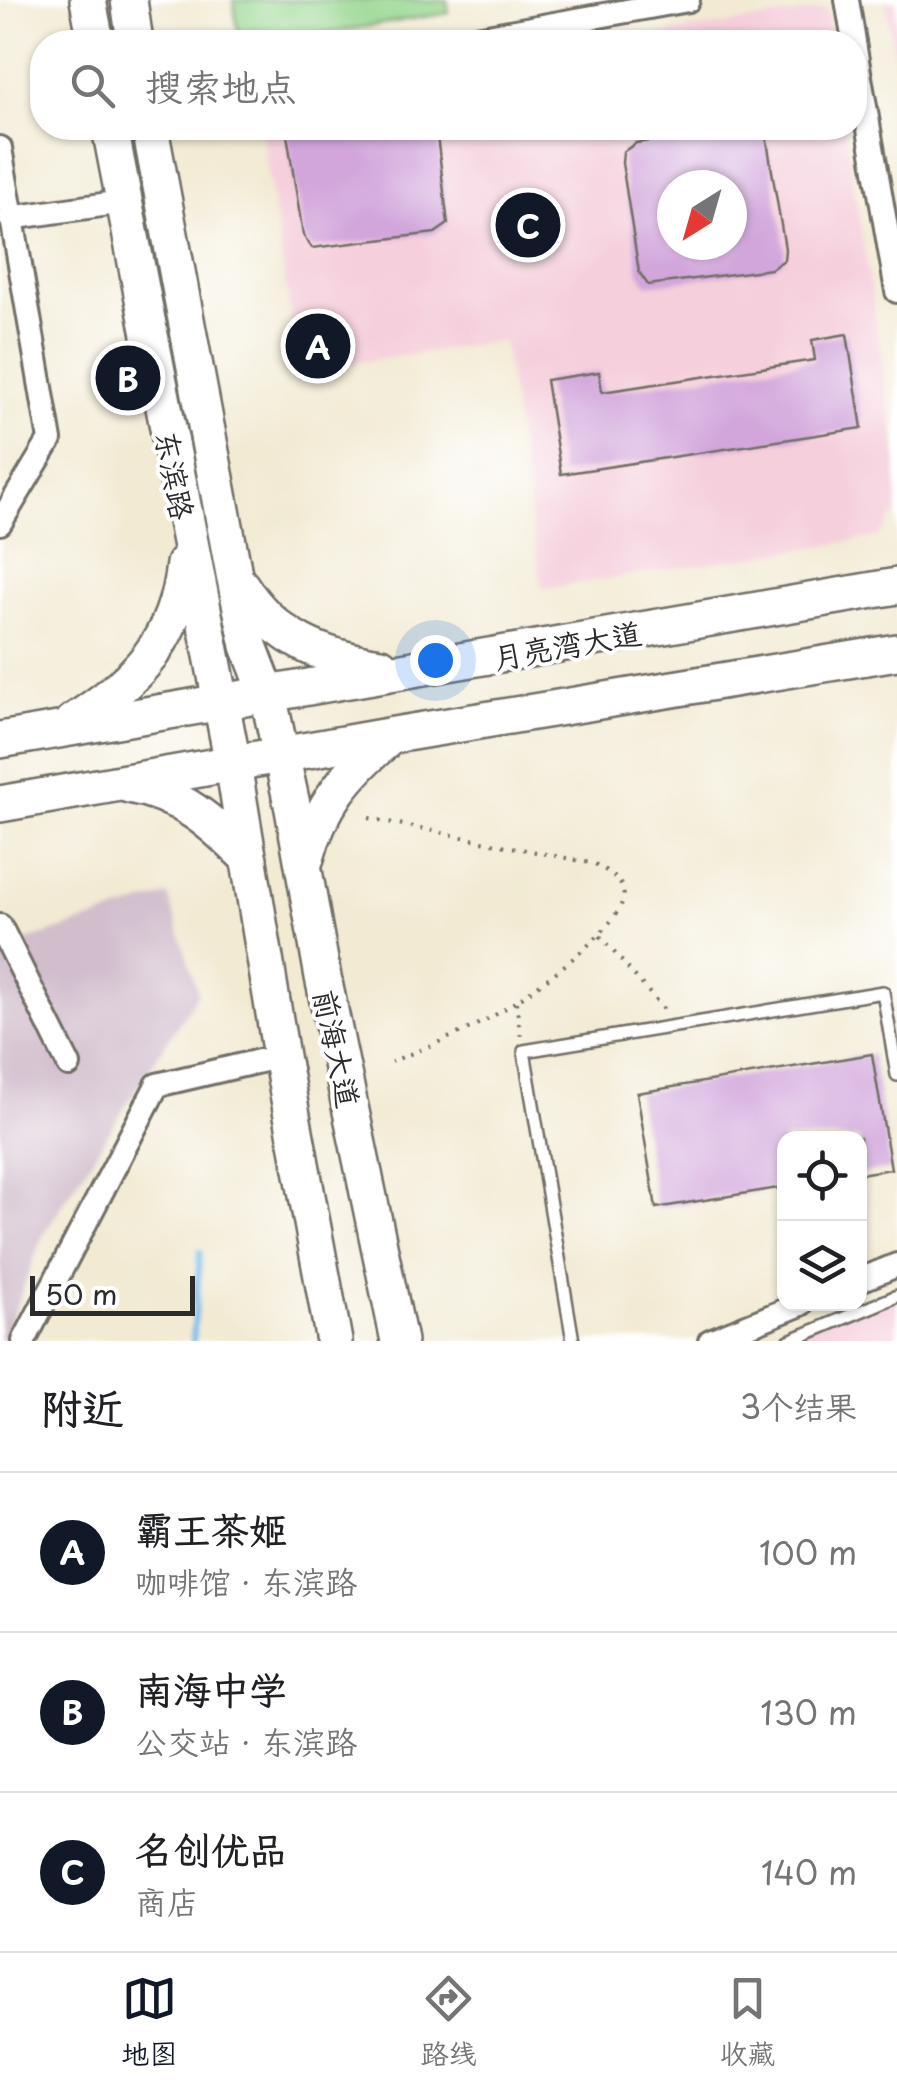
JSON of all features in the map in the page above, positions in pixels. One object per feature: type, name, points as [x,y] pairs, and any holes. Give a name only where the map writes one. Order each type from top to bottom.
[{"type":"main road","points":[[88,0],[94,30]]},
{"type":"main road","points":[[129,0],[133,30]]},
{"type":"main road","name":"东滨路","points":[[112,140],[233,764]]},
{"type":"main road","name":"东滨路","points":[[152,140],[249,646],[268,695],[281,755]]},
{"type":"main road","points":[[63,728],[127,684],[160,644],[178,603],[187,533]]},
{"type":"main road","points":[[234,574],[254,606],[301,644],[353,662],[412,671]]},
{"type":"main road","name":"月亮湾大道","points":[[0,740],[886,588]]},
{"type":"main road","name":"月亮湾大道","points":[[0,804],[897,652]]},
{"type":"main road","points":[[304,864],[318,819],[332,795],[351,771],[394,735]]},
{"type":"main road","name":"前海大道","points":[[281,755],[399,1341]]},
{"type":"main road","name":"前海大道","points":[[233,764],[281,1056],[334,1341]]},
{"type":"main road","points":[[118,783],[154,790],[184,804],[216,827],[249,859]]},
{"type":"street","points":[[521,30],[688,0]]},
{"type":"street","points":[[847,0],[852,30]]},
{"type":"street","points":[[867,102],[889,202],[897,291]]},
{"type":"street","points":[[0,148],[50,440],[0,523]]},
{"type":"street","points":[[10,218],[123,202]]},
{"type":"street","points":[[886,588],[897,562]]},
{"type":"street","points":[[0,926],[9,960],[68,1065]]},
{"type":"street","points":[[24,1341],[157,1086],[281,1056]]},
{"type":"street","points":[[867,1277],[897,1264]]},
{"type":"street","points":[[710,1341],[785,1311]]},
{"type":"lane","points":[[572,1341],[524,1051],[883,992],[897,1074]]},
{"type":"lane","points":[[788,1341],[897,1296]]},
{"type":"path","points":[[369,818],[595,864],[612,874],[623,887],[624,903],[599,934],[516,1002],[391,1062]]},
{"type":"path","points":[[599,934],[650,998],[680,1026]]},
{"type":"path","points":[[516,1002],[524,1051]]},
{"type":"shaded area","points":[[885,0],[897,0],[897,74]]},
{"type":"shaded area","points":[[827,9],[830,30],[687,30]]},
{"type":"shaded area","points":[[263,140],[847,140],[897,454],[897,512],[878,537],[542,589],[503,341],[299,371]]},
{"type":"shaded area","points":[[168,895],[198,993],[43,1235],[0,1341],[0,949]]},
{"type":"shaded area","points":[[897,1287],[897,1341],[762,1341],[841,1311],[867,1311],[867,1301]]},
{"type":"green space","points":[[233,0],[447,0],[449,13],[346,30],[238,30]]},
{"type":"building","points":[[288,140],[438,140],[448,224],[435,233],[312,248],[303,235]]},
{"type":"building","points":[[767,140],[784,260],[771,269],[648,285],[639,272],[623,152],[636,143]]},
{"type":"building","points":[[847,334],[862,428],[561,474],[546,380],[599,372],[602,392],[815,360],[812,340]]},
{"type":"building","points":[[872,1054],[891,1169],[867,1173],[867,1131],[777,1131],[777,1188],[656,1208],[637,1093]]},
{"type":"waterway","points":[[193,1341],[200,1252]]},
{"type":"place","name":"名创优品","points":[[528,225]]},
{"type":"place","name":"霸王茶姬","points":[[318,346]]},
{"type":"place","name":"南海中学","points":[[128,378]]}]
